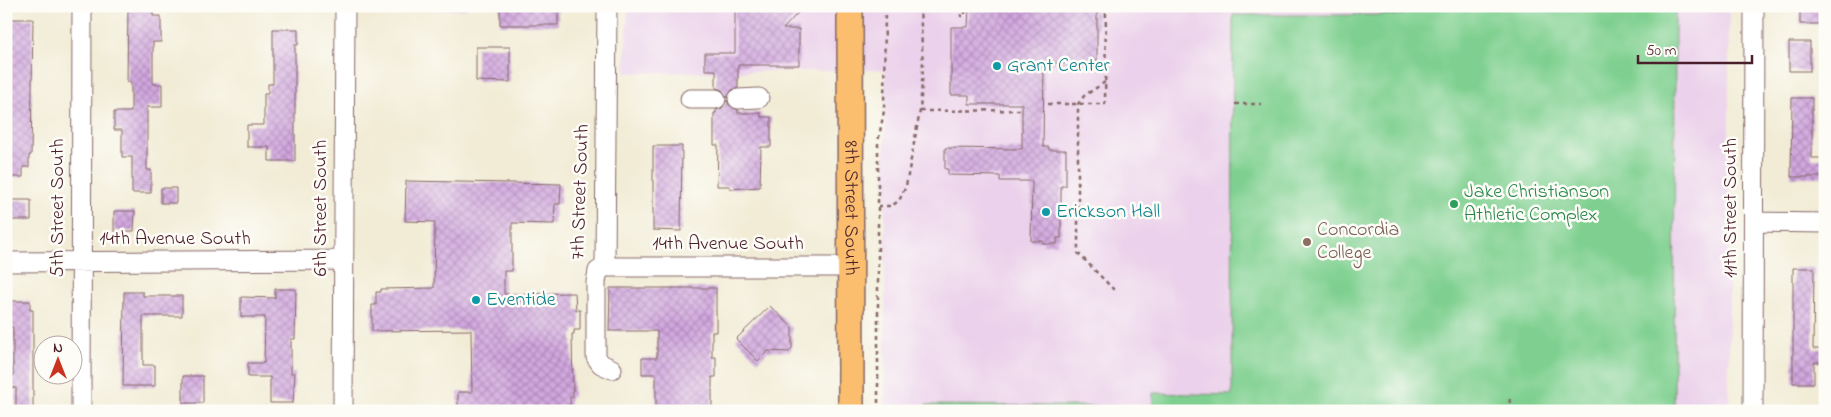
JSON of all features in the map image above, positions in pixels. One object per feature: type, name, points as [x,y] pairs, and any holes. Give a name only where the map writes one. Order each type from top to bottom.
[{"type":"main road","name":"8th Street South","points":[[850,6],[851,411]]},
{"type":"street","name":"5th Street South","points":[[81,411],[82,6]]},
{"type":"street","name":"6th Street South","points":[[343,411],[345,6]]},
{"type":"street","name":"7th Street South","points":[[607,6],[605,267],[598,271],[596,282],[596,357],[601,364],[612,369]]},
{"type":"street","name":"11th Street South","points":[[1754,6],[1754,411]]},
{"type":"street","points":[[738,99],[759,98]]},
{"type":"street","points":[[690,99],[716,99]]},
{"type":"street","points":[[1754,222],[1825,222]]},
{"type":"street","name":"14th Avenue South","points":[[6,262],[343,260]]},
{"type":"street","name":"14th Avenue South","points":[[605,267],[851,267]]},
{"type":"path","points":[[878,411],[878,142],[884,112],[885,6]]},
{"type":"path","points":[[878,206],[891,206],[898,201],[906,186],[920,111],[923,67],[920,6]]},
{"type":"path","points":[[1048,104],[1105,104],[1106,6]]},
{"type":"path","points":[[1105,82],[1084,96],[1078,104],[1078,253],[1116,292]]},
{"type":"path","points":[[1235,104],[1261,104]]},
{"type":"path","points":[[920,111],[1024,110]]},
{"type":"path","points":[[1509,411],[1510,397]]},
{"type":"shaded area","points":[[368,6],[466,6],[466,10],[368,9]]},
{"type":"shaded area","name":"Concordia College","points":[[628,6],[1729,6],[1729,411],[885,411],[885,70],[625,73]]},
{"type":"green space","name":"Jake Christianson Athletic Complex","points":[[1403,6],[1675,6],[1674,411],[926,411],[926,405],[1153,407],[1153,393],[1232,395],[1233,15],[1403,15]]},
{"type":"building","points":[[500,6],[558,6],[558,25],[500,25]]},
{"type":"building","points":[[735,6],[804,6],[783,29],[799,29],[799,65],[738,65],[738,88],[732,90],[727,98],[722,90],[716,88],[716,70],[705,70],[705,53],[735,53]]},
{"type":"building","points":[[1097,6],[1097,64],[1044,63],[1043,147],[1049,147],[1049,150],[1066,150],[1066,186],[1061,186],[1061,238],[1057,238],[1057,244],[1043,244],[1043,241],[1031,241],[1032,181],[1000,181],[1000,176],[948,175],[948,169],[945,169],[945,148],[1022,149],[1022,104],[969,104],[969,95],[951,95],[951,27],[968,27],[969,7]]},
{"type":"building","points":[[1800,6],[1824,6],[1824,24],[1800,24]]},
{"type":"building","points":[[128,9],[153,9],[153,16],[161,16],[161,42],[153,42],[153,84],[162,84],[162,107],[147,107],[147,170],[151,170],[151,193],[132,193],[132,157],[122,157],[122,130],[114,130],[114,112],[131,112],[131,82],[127,82]]},
{"type":"building","points":[[6,19],[33,19],[31,155],[29,155],[29,167],[23,167],[23,177],[10,177],[11,88],[6,88]]},
{"type":"building","points":[[273,29],[298,29],[298,45],[295,45],[295,161],[269,161],[269,147],[247,147],[247,125],[264,125],[264,94],[268,94],[268,84],[273,84]]},
{"type":"building","points":[[1789,42],[1810,42],[1810,71],[1789,71]]},
{"type":"building","points":[[476,47],[510,47],[510,82],[476,81]]},
{"type":"building","points":[[1792,98],[1812,98],[1812,158],[1825,158],[1825,177],[1791,177]]},
{"type":"building","points":[[727,100],[729,105],[738,110],[738,113],[761,113],[761,117],[771,117],[771,147],[761,147],[760,187],[730,189],[730,186],[717,186],[718,145],[714,145],[714,113],[722,108]]},
{"type":"building","points":[[653,146],[682,146],[681,231],[653,230]]},
{"type":"building","name":"Eventide","points":[[406,181],[561,184],[560,204],[555,204],[554,224],[512,223],[512,271],[504,271],[504,294],[575,293],[576,310],[580,310],[580,330],[574,330],[574,334],[572,334],[573,397],[570,397],[570,411],[458,411],[458,392],[472,392],[471,330],[372,331],[372,305],[376,305],[376,292],[381,292],[381,289],[434,288],[435,222],[405,221]]},
{"type":"building","points":[[161,188],[176,188],[176,203],[161,203]]},
{"type":"building","points":[[6,200],[31,200],[31,220],[6,220]]},
{"type":"building","points":[[114,211],[135,211],[134,231],[114,231]]},
{"type":"building","points":[[1793,268],[1814,268],[1813,349],[1825,349],[1825,362],[1814,362],[1814,383],[1793,383]]},
{"type":"building","points":[[610,288],[716,288],[716,332],[712,332],[712,357],[716,357],[716,377],[712,377],[712,411],[656,411],[656,374],[642,374],[642,358],[657,358],[657,331],[609,331]]},
{"type":"building","points":[[275,289],[296,289],[295,339],[291,339],[291,373],[295,373],[293,403],[270,403],[270,377],[248,377],[248,363],[264,363],[265,317],[241,317],[241,297],[275,298]]},
{"type":"building","points":[[124,292],[143,292],[143,296],[182,296],[182,316],[143,316],[143,365],[155,365],[155,386],[123,386]]},
{"type":"building","points":[[9,301],[30,301],[30,310],[33,310],[33,411],[16,411],[16,388],[6,387],[6,376],[13,376],[13,327],[9,327]]},
{"type":"building","points":[[770,306],[792,327],[792,348],[789,352],[768,351],[758,361],[736,339]]},
{"type":"building","points":[[183,376],[203,376],[203,403],[183,403]]},
{"type":"place","name":"Grant Center","points":[[997,66]]},
{"type":"place","name":"Jake Christianson Athletic Complex","points":[[1454,204]]},
{"type":"place","name":"Erickson Hall","points":[[1046,212]]},
{"type":"place","name":"Concordia College","points":[[1307,242]]},
{"type":"place","name":"Eventide","points":[[476,300]]}]
